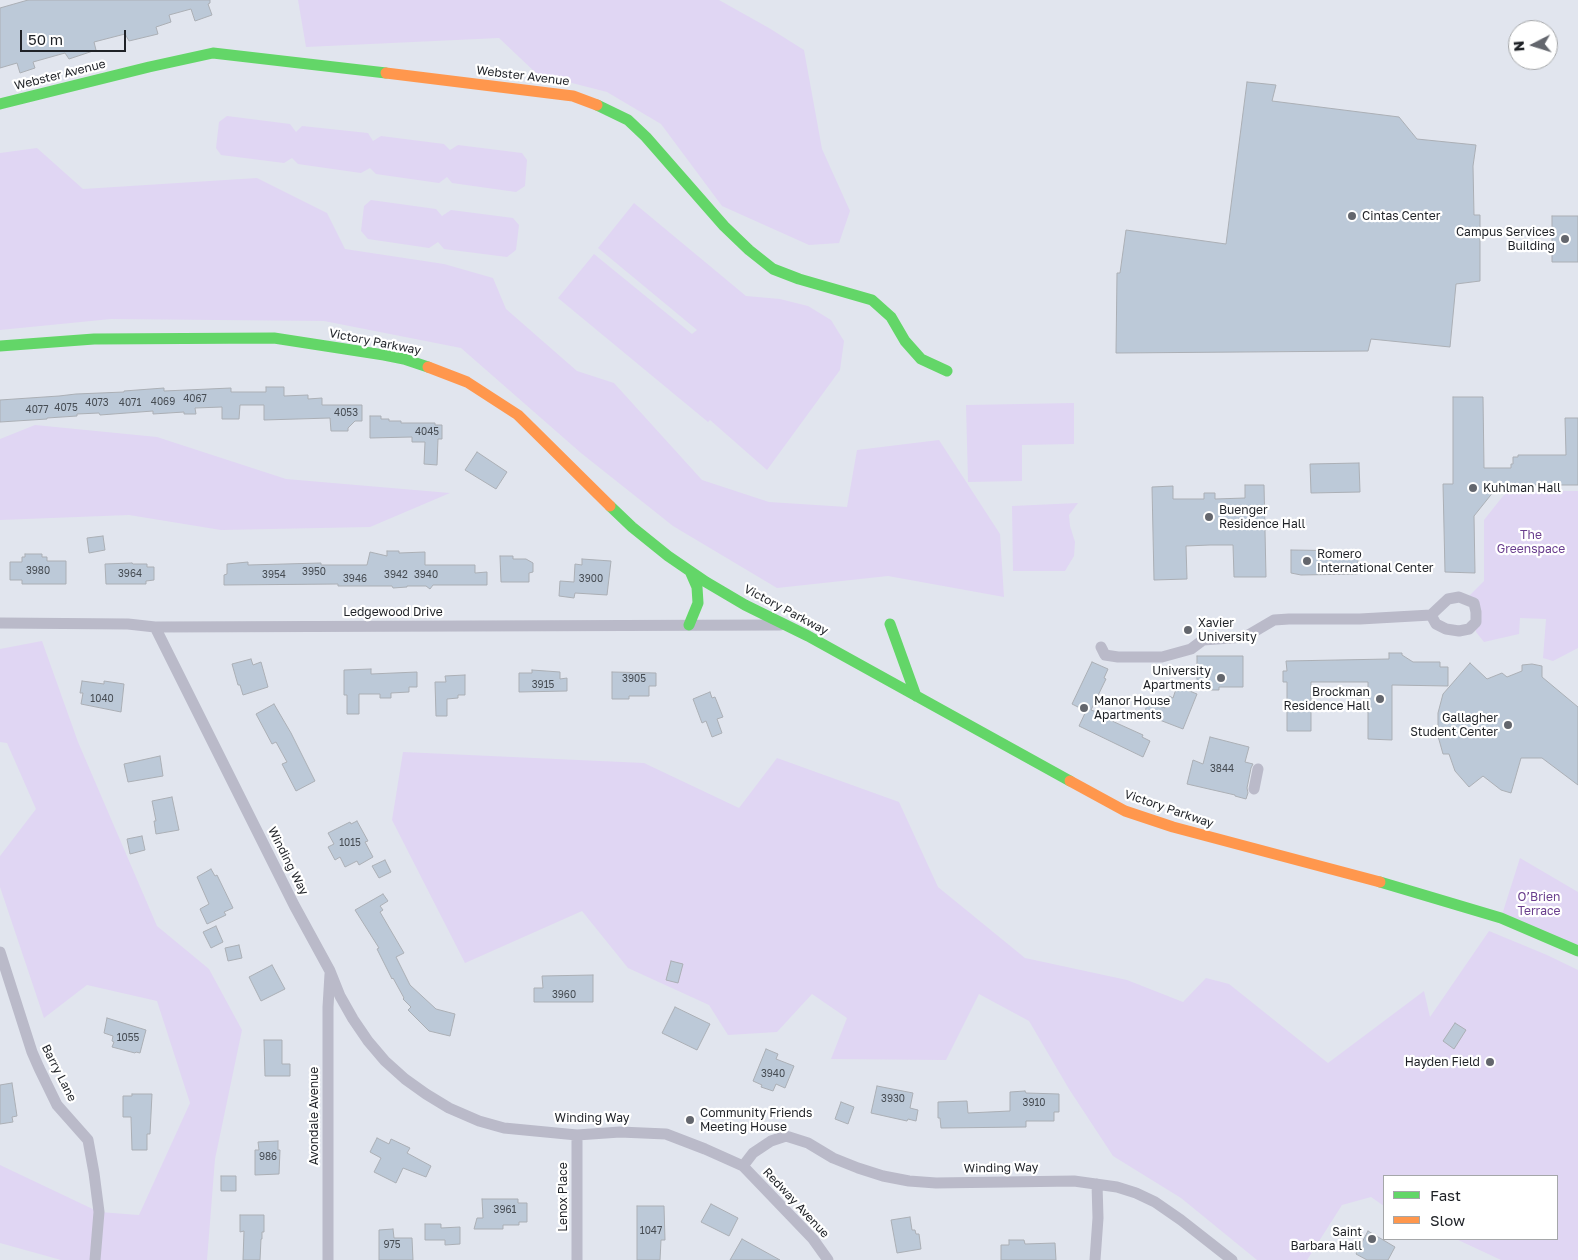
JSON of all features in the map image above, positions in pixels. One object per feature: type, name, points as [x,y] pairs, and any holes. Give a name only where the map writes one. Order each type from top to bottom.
[{"type":"street","name":"Webster Avenue","points":[[0,104],[148,67],[214,54],[250,56],[573,96],[628,120],[724,226],[749,250],[773,269],[799,279],[872,300],[891,317],[905,341],[921,359],[948,371]]},
{"type":"street","name":"Victory Parkway","points":[[0,346],[94,339],[274,338],[384,355],[436,369],[474,387],[518,415],[632,527],[690,571],[745,605],[787,624],[1125,811],[1183,830],[1402,888],[1501,918],[1578,951]]},
{"type":"street","points":[[689,625],[698,603],[697,587],[690,571]]},
{"type":"street","points":[[1101,647],[1105,655],[1118,657],[1162,657],[1191,649],[1203,640],[1245,637],[1274,620],[1360,619],[1431,615]]},
{"type":"street","name":"Ledgewood Drive","points":[[0,622],[128,624],[155,627],[787,624]]},
{"type":"street","points":[[890,624],[916,696]]},
{"type":"street","name":"Winding Way","points":[[155,627],[353,1019],[368,1041],[404,1079],[448,1108],[479,1121],[504,1128],[577,1134],[604,1132],[666,1134],[743,1166],[753,1153],[771,1141],[786,1136],[808,1144],[858,1168],[883,1176],[909,1181],[936,1183],[1074,1181],[1117,1187],[1155,1202],[1232,1260]]},
{"type":"street","points":[[1254,789],[1258,769]]},
{"type":"street","name":"Barry Lane","points":[[0,952],[32,1052],[39,1068],[57,1105],[88,1140],[99,1212],[95,1260]]},
{"type":"street","name":"Avondale Avenue","points":[[328,1260],[328,1017],[330,972]]},
{"type":"street","name":"Lenox Place","points":[[576,1260],[577,1134]]},
{"type":"street","name":"Redway Avenue","points":[[743,1166],[813,1239],[828,1260]]},
{"type":"street","points":[[1095,1260],[1098,1218],[1097,1184]]},
{"type":"green space","points":[[298,0],[719,0],[804,50],[822,149],[850,211],[839,243],[809,245],[722,206],[661,124],[607,92],[537,74],[499,38],[306,47]]},
{"type":"green space","points":[[227,116],[290,124],[296,132],[302,126],[368,133],[373,141],[381,136],[444,144],[450,150],[458,145],[522,153],[527,160],[525,186],[516,192],[452,183],[447,177],[439,183],[376,174],[370,168],[361,173],[298,164],[292,158],[284,163],[221,155],[216,148],[219,122]]},
{"type":"green space","points":[[37,148],[83,189],[257,178],[327,213],[345,249],[444,264],[493,278],[506,309],[577,371],[614,383],[702,480],[769,502],[847,507],[857,450],[939,440],[1000,534],[1004,597],[888,576],[777,588],[673,526],[581,453],[461,348],[324,321],[111,319],[0,330],[0,153]]},
{"type":"green space","points":[[371,200],[436,209],[442,216],[451,210],[513,218],[519,225],[516,250],[507,257],[444,249],[438,242],[429,248],[368,239],[361,231],[364,206]]},
{"type":"green space","points":[[634,203],[746,296],[780,299],[808,306],[831,320],[844,341],[840,370],[767,470],[710,420],[708,422],[558,298],[594,254],[692,334],[697,330],[598,248]]},
{"type":"green space","points":[[1074,403],[1074,444],[1022,445],[1022,481],[968,482],[966,405]]},
{"type":"green space","points":[[35,425],[157,437],[286,479],[450,493],[370,527],[221,530],[129,515],[0,520],[0,439]]},
{"type":"green space","name":"The Greenspace","points":[[1507,491],[1578,491],[1578,648],[1553,661],[1543,658],[1546,619],[1520,618],[1519,634],[1484,642],[1476,632],[1476,612],[1469,596],[1484,581],[1484,520]]},
{"type":"green space","points":[[1078,503],[1069,515],[1075,542],[1074,556],[1065,571],[1013,571],[1012,506]]},
{"type":"green space","points":[[42,641],[78,742],[157,926],[209,969],[242,1030],[215,1159],[207,1260],[61,1260],[0,1243],[0,1165],[99,1212],[139,1215],[190,1103],[157,1001],[87,985],[44,1018],[0,887],[0,856],[36,809],[7,743],[0,742],[0,649]]},
{"type":"green space","points":[[403,752],[644,763],[739,808],[777,758],[899,802],[938,887],[1025,958],[1127,980],[1183,1002],[1206,978],[1229,984],[1328,1063],[1424,991],[1430,1017],[1489,931],[1578,970],[1578,1260],[1501,1260],[1458,1240],[1558,1240],[1558,1175],[1383,1175],[1383,1205],[1371,1197],[1342,1205],[1307,1260],[1257,1260],[1181,1198],[1113,1156],[1069,1089],[1029,1021],[979,994],[946,1060],[831,1059],[847,1018],[812,994],[777,1032],[728,1035],[709,1005],[628,968],[582,911],[465,963],[392,820]]},
{"type":"green space","name":"O’Brien Terrace","points":[[1520,858],[1578,892],[1578,957],[1501,918]]},
{"type":"building","points":[[28,0],[210,0],[208,4],[212,15],[195,21],[191,9],[169,15],[171,22],[156,27],[158,34],[129,41],[125,34],[94,42],[96,50],[69,59],[65,53],[33,62],[35,68],[20,73],[17,63],[0,68],[0,8]]},
{"type":"building","name":"Cintas Center","points":[[1247,82],[1276,85],[1272,101],[1399,117],[1417,139],[1476,145],[1473,166],[1474,215],[1480,215],[1480,281],[1456,284],[1450,347],[1371,339],[1368,351],[1116,353],[1117,273],[1120,273],[1126,230],[1226,244]]},
{"type":"building","name":"Campus Services Building","points":[[1552,216],[1578,216],[1578,262],[1552,262]]},
{"type":"building","points":[[266,387],[284,387],[284,396],[308,395],[308,399],[322,398],[322,405],[362,405],[362,421],[355,421],[348,428],[348,431],[331,431],[330,418],[264,420],[264,405],[240,405],[239,419],[222,419],[222,407],[195,408],[196,414],[184,414],[184,412],[153,414],[153,411],[100,415],[99,413],[0,422],[0,400],[164,388],[164,391],[231,388],[231,392],[266,392]]},
{"type":"building","name":"Kuhlman Hall","points":[[1453,397],[1483,397],[1484,468],[1511,468],[1513,457],[1518,457],[1518,455],[1566,455],[1565,418],[1578,418],[1578,485],[1503,485],[1503,492],[1494,491],[1474,516],[1475,573],[1445,572],[1443,484],[1453,484]]},
{"type":"building","points":[[370,416],[381,416],[381,419],[401,421],[401,423],[435,423],[435,425],[442,425],[442,439],[438,439],[437,465],[424,464],[425,442],[412,442],[412,437],[370,438]]},
{"type":"building","points":[[477,452],[507,472],[496,489],[465,470]]},
{"type":"building","points":[[1359,463],[1360,492],[1311,493],[1310,464]]},
{"type":"building","name":"Buenger Residence Hall","points":[[1245,485],[1264,485],[1266,577],[1234,577],[1233,545],[1210,545],[1186,546],[1187,579],[1154,580],[1152,487],[1173,486],[1173,499],[1204,499],[1204,493],[1215,493],[1215,499],[1245,498]]},
{"type":"building","points":[[103,536],[105,550],[89,553],[87,538]]},
{"type":"building","points":[[1291,550],[1358,551],[1358,574],[1301,575],[1291,573]]},
{"type":"building","points":[[387,551],[399,551],[399,553],[425,552],[425,565],[475,565],[475,573],[487,572],[487,585],[433,585],[430,589],[426,586],[393,588],[392,586],[338,586],[338,584],[224,585],[227,564],[248,562],[248,565],[321,563],[321,565],[367,565],[370,552],[387,556]]},
{"type":"building","points":[[25,554],[42,554],[42,557],[47,557],[47,561],[66,561],[66,584],[22,584],[22,580],[10,580],[10,562],[22,562],[22,557],[25,557]]},
{"type":"building","points":[[500,556],[513,556],[513,559],[526,559],[533,563],[533,572],[529,573],[529,582],[501,582]]},
{"type":"building","points":[[582,559],[611,561],[607,595],[575,593],[574,598],[559,596],[560,581],[574,582],[575,564],[582,565]]},
{"type":"building","points":[[105,564],[147,564],[147,567],[154,567],[154,580],[146,581],[146,584],[106,584]]},
{"type":"building","name":"Brockman Residence Hall","points":[[1389,653],[1402,653],[1402,655],[1413,662],[1440,662],[1440,667],[1448,667],[1448,686],[1392,685],[1392,740],[1368,739],[1368,682],[1311,682],[1311,731],[1287,731],[1287,682],[1283,682],[1283,671],[1287,671],[1286,661],[1389,659]]},
{"type":"building","name":"University Apartments","points":[[1197,656],[1243,656],[1243,687],[1219,687],[1219,690],[1197,690]]},
{"type":"building","points":[[251,659],[253,665],[261,662],[268,687],[243,695],[232,664]]},
{"type":"building","name":"Manor House Apartments","points":[[1092,662],[1108,669],[1104,678],[1106,679],[1091,710],[1143,735],[1142,737],[1150,741],[1143,757],[1079,726],[1086,711],[1072,704]]},
{"type":"building","name":"Gallagher Student Center","points":[[1470,663],[1487,679],[1502,673],[1507,677],[1522,671],[1522,665],[1542,666],[1542,677],[1578,707],[1578,785],[1542,758],[1521,758],[1511,793],[1501,790],[1483,776],[1469,787],[1455,771],[1449,754],[1443,754],[1438,736],[1438,713],[1443,694]]},
{"type":"building","points":[[371,669],[371,674],[417,672],[417,687],[409,687],[409,692],[391,693],[391,698],[380,698],[380,694],[359,694],[359,714],[347,714],[347,695],[344,695],[344,670]]},
{"type":"building","points":[[532,670],[560,672],[560,679],[567,678],[567,691],[519,692],[519,673],[532,673]]},
{"type":"building","points":[[612,672],[656,673],[656,686],[649,686],[649,696],[629,696],[629,699],[612,699]]},
{"type":"building","points":[[465,675],[465,695],[458,695],[458,698],[447,699],[447,716],[436,716],[435,682],[446,682],[445,676]]},
{"type":"building","points":[[82,681],[104,684],[104,681],[124,684],[121,712],[81,704],[83,693],[80,693]]},
{"type":"building","points":[[1177,686],[1197,694],[1183,729],[1144,714],[1148,702],[1165,708],[1169,696],[1173,698]]},
{"type":"building","points":[[710,692],[712,698],[715,697],[723,717],[717,719],[722,733],[712,737],[706,721],[702,723],[693,699]]},
{"type":"building","points":[[274,704],[315,781],[296,791],[282,764],[287,762],[276,742],[272,744],[256,714]]},
{"type":"building","points":[[1210,737],[1249,747],[1245,762],[1253,764],[1246,799],[1187,784],[1193,760],[1203,764]]},
{"type":"building","points":[[160,756],[163,776],[128,782],[124,764]]},
{"type":"building","points":[[172,797],[179,830],[156,834],[154,821],[156,821],[152,801]]},
{"type":"building","points":[[357,821],[368,841],[365,842],[373,857],[359,865],[357,861],[345,867],[340,857],[335,860],[328,847],[334,844],[328,833],[350,822],[351,824]]},
{"type":"building","points":[[142,836],[145,850],[130,854],[127,839]]},
{"type":"building","points":[[385,860],[391,872],[379,878],[372,866]]},
{"type":"building","points":[[211,869],[215,876],[217,875],[233,908],[224,912],[226,915],[207,924],[200,909],[209,904],[197,877]]},
{"type":"building","points":[[383,894],[388,901],[380,906],[383,910],[380,912],[404,953],[396,957],[410,985],[436,1009],[455,1014],[450,1036],[429,1031],[408,1010],[411,1007],[403,999],[377,949],[379,948],[355,910]]},
{"type":"building","points":[[216,926],[223,942],[211,948],[203,932]]},
{"type":"building","points":[[239,945],[242,958],[228,961],[225,948]]},
{"type":"building","points":[[671,961],[683,964],[678,983],[666,980]]},
{"type":"building","points":[[272,965],[285,989],[261,1001],[249,977]]},
{"type":"building","points":[[593,975],[593,1002],[534,1002],[534,988],[543,988],[542,976]]},
{"type":"building","points":[[675,1007],[710,1024],[697,1050],[662,1033]]},
{"type":"building","points":[[107,1018],[146,1030],[140,1053],[112,1047],[114,1042],[112,1041],[113,1036],[104,1033]]},
{"type":"building","points":[[1455,1023],[1466,1030],[1454,1049],[1443,1041]]},
{"type":"building","points":[[264,1040],[282,1040],[282,1064],[290,1064],[290,1076],[265,1076]]},
{"type":"building","points":[[766,1049],[778,1054],[776,1059],[794,1066],[785,1088],[776,1084],[773,1091],[761,1087],[762,1085],[753,1081]]},
{"type":"building","points":[[12,1083],[17,1116],[12,1117],[13,1122],[0,1124],[0,1085]]},
{"type":"building","points":[[877,1086],[913,1093],[910,1108],[918,1110],[916,1121],[908,1119],[907,1121],[871,1113]]},
{"type":"building","points":[[1025,1091],[1026,1093],[1059,1094],[1059,1112],[1054,1112],[1054,1121],[1026,1121],[1026,1127],[941,1128],[940,1118],[938,1118],[938,1102],[967,1101],[968,1113],[1010,1111],[1010,1092]]},
{"type":"building","points":[[132,1094],[152,1094],[150,1134],[147,1134],[147,1150],[132,1150],[131,1117],[123,1117],[123,1096],[132,1096]]},
{"type":"building","points":[[841,1102],[854,1107],[848,1124],[835,1119]]},
{"type":"building","points":[[377,1138],[389,1144],[391,1139],[410,1148],[407,1153],[431,1166],[426,1177],[403,1168],[396,1183],[374,1172],[381,1158],[370,1152]]},
{"type":"building","points":[[278,1141],[278,1150],[280,1150],[279,1174],[255,1175],[255,1150],[259,1150],[258,1142]]},
{"type":"building","points":[[221,1176],[236,1176],[236,1191],[221,1191]]},
{"type":"building","points":[[482,1199],[518,1199],[518,1203],[527,1203],[527,1222],[519,1222],[519,1225],[503,1225],[503,1229],[474,1229],[477,1218],[483,1218]]},
{"type":"building","points":[[711,1204],[738,1218],[729,1236],[701,1222]]},
{"type":"building","points":[[637,1206],[664,1206],[665,1240],[661,1240],[660,1260],[637,1260]]},
{"type":"building","points":[[240,1215],[264,1215],[264,1232],[262,1232],[261,1239],[260,1260],[243,1260],[244,1231],[240,1232]]},
{"type":"building","points":[[910,1217],[912,1230],[919,1234],[921,1249],[897,1253],[891,1220]]},
{"type":"building","points":[[425,1224],[441,1224],[441,1228],[460,1227],[460,1244],[445,1245],[445,1240],[425,1240]]},
{"type":"building","points":[[393,1229],[394,1238],[412,1238],[413,1260],[379,1260],[379,1230]]},
{"type":"building","name":"Saint Barbara Hall","points":[[1368,1231],[1395,1247],[1388,1260],[1367,1260],[1356,1254]]},
{"type":"building","points":[[742,1239],[780,1260],[730,1260]]},
{"type":"building","points":[[1009,1240],[1024,1240],[1025,1244],[1055,1243],[1056,1260],[1001,1260],[1001,1245],[1009,1245]]},
{"type":"traffic: fast","points":[[0,104],[213,53],[386,73]]},
{"type":"traffic: fast","points":[[597,105],[628,120],[646,137],[724,226],[749,250],[773,269],[799,279],[872,300],[891,317],[905,341],[921,359],[947,371]]},
{"type":"traffic: fast","points":[[0,346],[94,339],[274,338],[384,355],[428,367]]},
{"type":"traffic: fast","points":[[610,506],[632,527],[668,556],[706,582],[745,605],[808,636],[1070,781]]},
{"type":"traffic: fast","points":[[689,625],[698,603],[697,587],[690,571]]},
{"type":"traffic: fast","points":[[890,624],[916,696]]},
{"type":"traffic: fast","points":[[1380,882],[1501,918],[1578,951]]},
{"type":"traffic: slow","points":[[386,73],[573,96],[597,105]]},
{"type":"traffic: slow","points":[[428,367],[467,382],[518,415],[610,506]]},
{"type":"traffic: slow","points":[[1070,781],[1125,811],[1173,827],[1380,882]]},
{"type":"place","name":"Cintas Center","points":[[1352,216]]},
{"type":"place","name":"Campus Services Building","points":[[1565,239]]},
{"type":"place","name":"Kuhlman Hall","points":[[1473,488]]},
{"type":"place","name":"Buenger Residence Hall","points":[[1209,517]]},
{"type":"place","name":"Romero International Center","points":[[1307,561]]},
{"type":"place","name":"Xavier University","points":[[1188,630]]},
{"type":"place","name":"University Apartments","points":[[1221,678]]},
{"type":"place","name":"Brockman Residence Hall","points":[[1380,699]]},
{"type":"place","name":"Manor House Apartments","points":[[1084,708]]},
{"type":"place","name":"Gallagher Student Center","points":[[1508,725]]},
{"type":"place","name":"Hayden Field","points":[[1490,1062]]},
{"type":"place","name":"Community Friends Meeting House","points":[[690,1120]]},
{"type":"place","name":"Saint Barbara Hall","points":[[1372,1239]]}]
